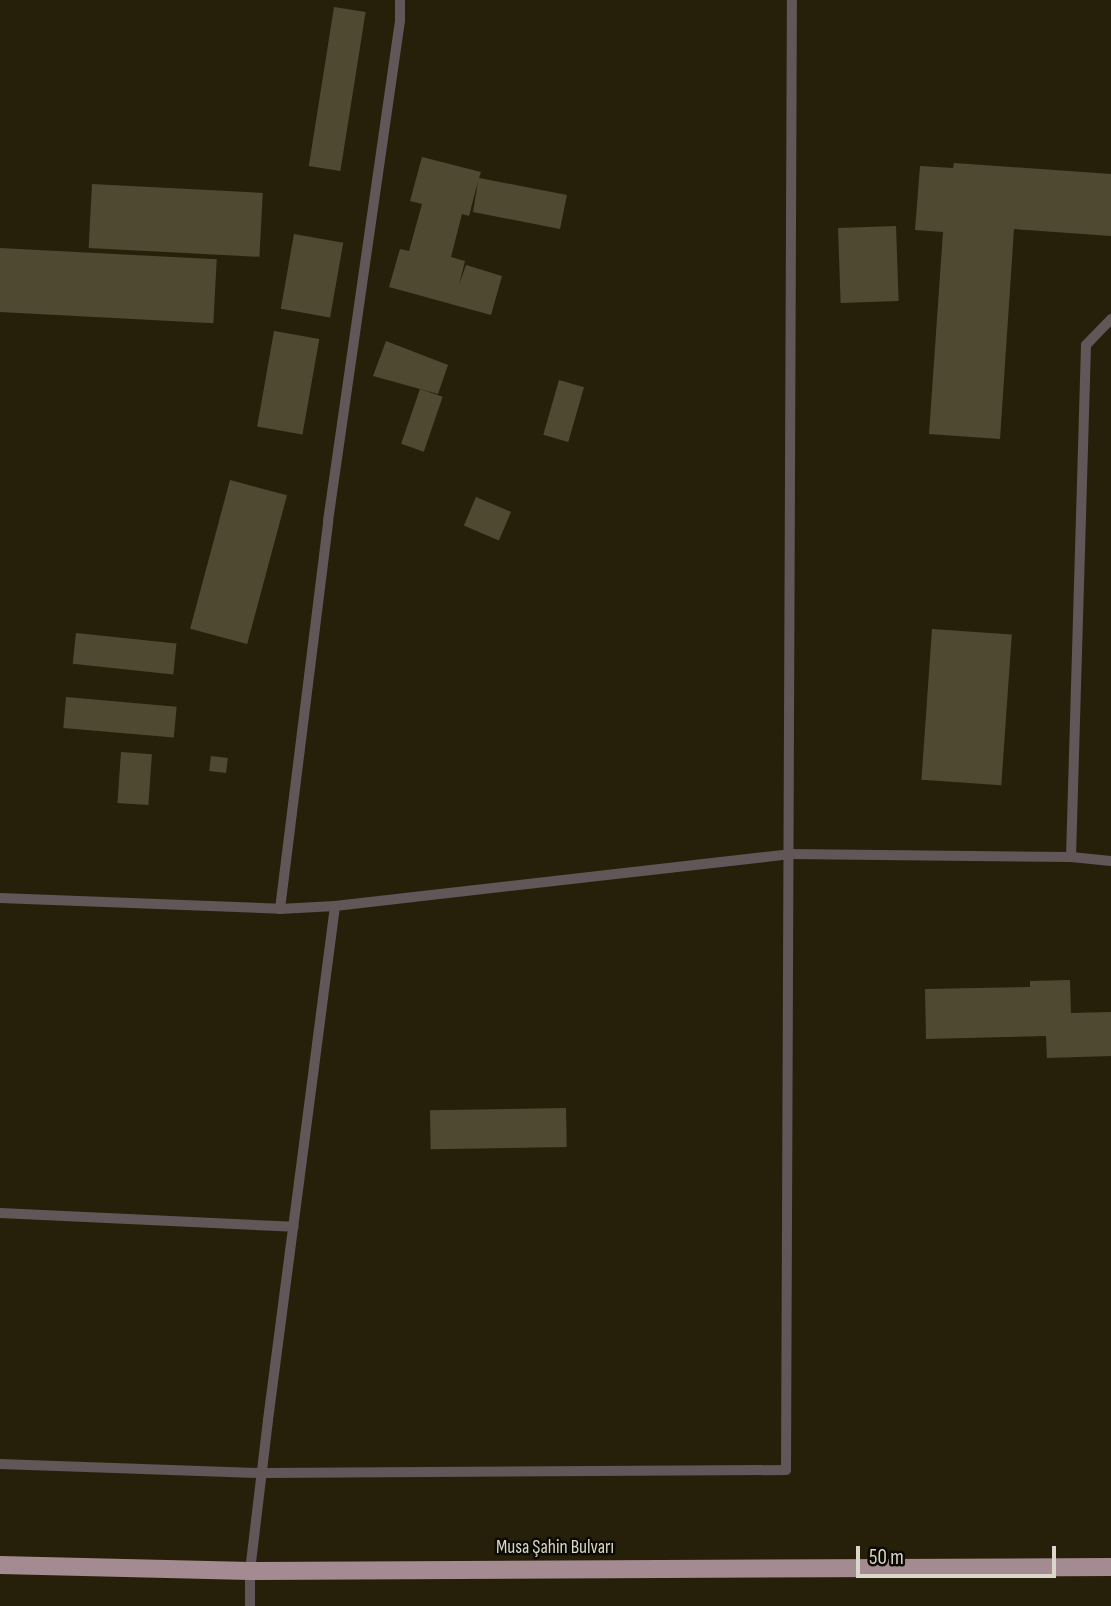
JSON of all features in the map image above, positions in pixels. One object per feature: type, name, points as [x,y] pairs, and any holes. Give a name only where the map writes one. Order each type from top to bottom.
[{"type":"main road","name":"Musa Şahin Bulvarı","points":[[0,1565],[250,1571],[1111,1567]]},
{"type":"lane","points":[[280,909],[328,521],[400,21],[400,0]]},
{"type":"lane","points":[[0,1464],[264,1473],[786,1470],[793,0]]},
{"type":"lane","points":[[1070,858],[1086,345],[1111,319]]},
{"type":"lane","points":[[0,898],[280,909],[788,854],[1070,858],[1111,861]]},
{"type":"lane","points":[[250,1606],[250,1571],[264,1473],[268,1420],[335,905]]},
{"type":"lane","points":[[0,1213],[295,1227]]},
{"type":"building","points":[[334,7],[366,12],[340,171],[309,166]]},
{"type":"building","points":[[422,157],[481,172],[479,178],[567,195],[560,229],[473,212],[478,181],[469,216],[462,214],[451,257],[465,261],[459,285],[466,265],[502,276],[491,315],[389,287],[400,249],[409,251],[422,204],[410,201]]},
{"type":"building","points":[[954,163],[1111,174],[1111,236],[1014,229],[1000,439],[929,434],[943,232],[915,230],[920,166],[953,168]]},
{"type":"building","points":[[92,184],[263,193],[259,257],[89,248]]},
{"type":"building","points":[[896,226],[899,301],[841,303],[838,228]]},
{"type":"building","points":[[294,234],[343,243],[330,318],[281,309]]},
{"type":"building","points":[[0,248],[217,259],[213,323],[0,312]]},
{"type":"building","points":[[274,331],[319,339],[302,435],[257,427]]},
{"type":"building","points":[[386,341],[448,365],[438,394],[373,376]]},
{"type":"building","points":[[559,380],[584,387],[568,442],[543,435]]},
{"type":"building","points":[[420,389],[443,397],[424,452],[401,444]]},
{"type":"building","points":[[230,480],[287,495],[247,644],[190,629]]},
{"type":"building","points":[[476,497],[511,512],[499,540],[464,526]]},
{"type":"building","points":[[932,629],[1012,635],[1001,785],[921,780]]},
{"type":"building","points":[[76,633],[176,644],[173,674],[73,664]]},
{"type":"building","points":[[66,697],[177,707],[174,738],[63,728]]},
{"type":"building","points":[[121,752],[152,754],[148,805],[117,803]]},
{"type":"building","points":[[211,756],[228,758],[226,773],[209,771]]},
{"type":"building","points":[[1070,980],[1071,1013],[1111,1012],[1111,1056],[1047,1058],[1046,1036],[926,1039],[925,989],[1030,987],[1030,981]]},
{"type":"building","points":[[566,1108],[567,1147],[431,1149],[430,1110]]}]
